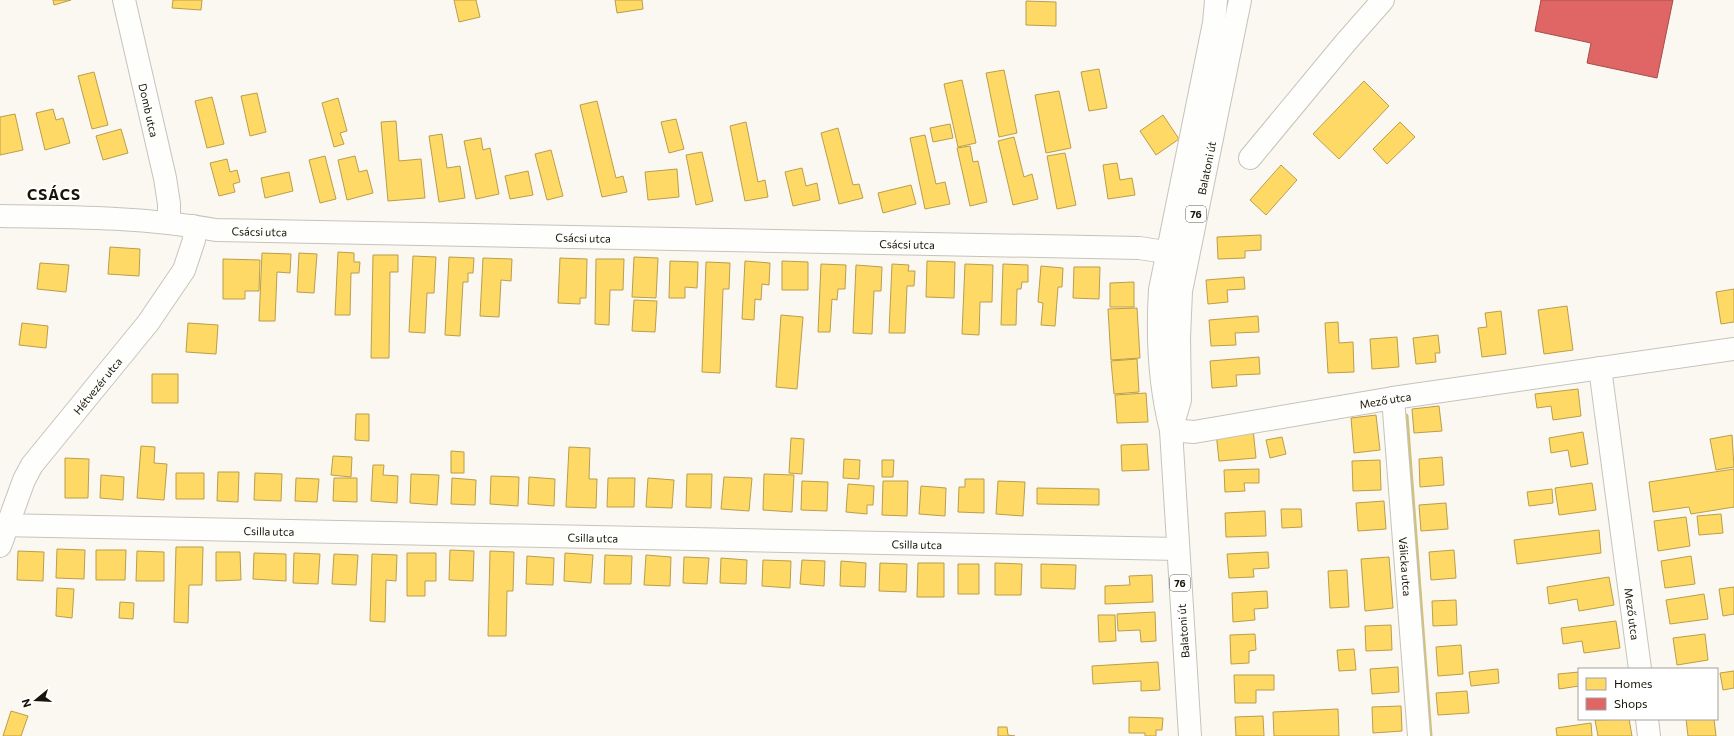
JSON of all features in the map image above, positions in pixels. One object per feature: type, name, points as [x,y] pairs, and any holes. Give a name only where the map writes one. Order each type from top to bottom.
[{"type":"street","name":"Domb utca","points":[[124,0],[165,178],[169,204],[169,222]]},
{"type":"street","name":"Balatoni út","points":[[1190,736],[1171,430],[1162,394],[1159,365],[1158,329],[1160,290],[1166,252],[1214,22],[1216,0]]},
{"type":"street","name":"Balatoni út","points":[[1171,430],[1180,400],[1179,338],[1181,291],[1240,0]]},
{"type":"street","points":[[1250,158],[1346,42],[1383,0]]},
{"type":"street","name":"Csácsi utca","points":[[0,216],[126,219],[169,222],[216,230],[1139,248],[1166,252]]},
{"type":"street","name":"Hétvezér utca","points":[[0,546],[4,525],[32,465],[148,323],[184,270],[194,240],[193,226]]},
{"type":"street","name":"Mező utca","points":[[1171,430],[1194,432],[1393,398],[1734,349]]},
{"type":"street","name":"Mező utca","points":[[1600,368],[1640,668]]},
{"type":"street","name":"Válicka utca","points":[[1393,398],[1419,736]]},
{"type":"street","name":"Csilla utca","points":[[4,525],[1178,549]]},
{"type":"street","points":[[1647,720],[1649,736]]},
{"type":"building: Homes","points":[[53,0],[71,0],[54,5]]},
{"type":"building: Homes","points":[[173,0],[202,0],[201,10],[172,8]]},
{"type":"building: Homes","points":[[454,0],[476,0],[480,17],[459,22]]},
{"type":"building: Homes","points":[[615,0],[642,0],[643,9],[617,13]]},
{"type":"building: Homes","points":[[1026,1],[1056,2],[1056,26],[1026,25]]},
{"type":"building: Homes","points":[[1099,69],[1107,108],[1089,111],[1081,72]]},
{"type":"building: Homes","points":[[1004,70],[1017,133],[999,137],[986,73]]},
{"type":"building: Homes","points":[[94,72],[108,125],[92,129],[78,76]]},
{"type":"building: Homes","points":[[962,80],[976,143],[958,147],[944,84]]},
{"type":"building: Homes","points":[[1364,81],[1389,106],[1339,159],[1313,134]]},
{"type":"building: Homes","points":[[1059,91],[1071,148],[1046,153],[1035,95]]},
{"type":"building: Homes","points":[[257,93],[266,132],[250,136],[241,96]]},
{"type":"building: Homes","points":[[212,97],[224,144],[207,148],[195,101]]},
{"type":"building: Homes","points":[[338,98],[347,131],[340,133],[344,144],[334,147],[322,103]]},
{"type":"building: Homes","points":[[597,101],[616,178],[623,176],[627,192],[602,197],[580,105]]},
{"type":"building: Homes","points":[[53,109],[56,120],[63,118],[70,143],[45,150],[36,113]]},
{"type":"building: Homes","points":[[15,114],[23,150],[0,155],[0,117]]},
{"type":"building: Homes","points":[[1163,115],[1179,139],[1156,155],[1140,131]]},
{"type":"building: Homes","points":[[676,119],[684,149],[669,153],[661,122]]},
{"type":"building: Homes","points":[[396,121],[399,161],[421,159],[425,198],[388,201],[381,122]]},
{"type":"building: Homes","points":[[746,122],[758,182],[765,180],[768,197],[745,201],[730,126]]},
{"type":"building: Homes","points":[[1400,122],[1415,137],[1387,164],[1373,149]]},
{"type":"building: Homes","points":[[950,124],[953,138],[933,142],[930,128]]},
{"type":"building: Homes","points":[[838,128],[853,185],[859,184],[863,198],[839,204],[821,133]]},
{"type":"building: Homes","points":[[121,129],[128,153],[103,160],[96,136]]},
{"type":"building: Homes","points":[[442,134],[447,168],[460,166],[465,198],[439,202],[429,136]]},
{"type":"building: Homes","points":[[925,135],[936,184],[945,182],[950,204],[925,209],[910,138]]},
{"type":"building: Homes","points":[[1014,137],[1024,177],[1032,174],[1038,199],[1013,205],[998,141]]},
{"type":"building: Homes","points":[[481,138],[483,150],[490,148],[499,194],[476,199],[464,141]]},
{"type":"building: Homes","points":[[970,146],[973,162],[978,161],[987,202],[970,206],[957,148]]},
{"type":"building: Homes","points":[[551,150],[563,196],[547,200],[535,154]]},
{"type":"building: Homes","points":[[702,152],[713,201],[696,205],[686,155]]},
{"type":"building: Homes","points":[[1065,153],[1076,205],[1057,209],[1047,156]]},
{"type":"building: Homes","points":[[325,156],[336,199],[320,203],[309,160]]},
{"type":"building: Homes","points":[[355,156],[359,172],[367,170],[373,193],[347,200],[338,160]]},
{"type":"building: Homes","points":[[227,159],[230,172],[237,170],[240,182],[233,184],[235,192],[219,196],[210,163]]},
{"type":"building: Homes","points":[[1117,163],[1120,180],[1132,178],[1135,195],[1108,199],[1103,165]]},
{"type":"building: Homes","points":[[1281,165],[1297,180],[1266,215],[1250,200]]},
{"type":"building: Homes","points":[[802,168],[806,186],[817,183],[820,200],[793,206],[785,172]]},
{"type":"building: Homes","points":[[677,169],[679,197],[648,200],[645,172]]},
{"type":"building: Homes","points":[[528,171],[533,195],[510,199],[505,176]]},
{"type":"building: Homes","points":[[289,172],[293,191],[265,198],[261,178]]},
{"type":"building: Homes","points":[[911,185],[916,204],[883,213],[878,193]]},
{"type":"building: Homes","points":[[1261,235],[1261,250],[1245,251],[1245,258],[1218,259],[1217,237]]},
{"type":"building: Homes","points":[[110,247],[140,249],[139,276],[108,274]]},
{"type":"building: Homes","points":[[338,252],[354,253],[354,262],[360,262],[359,273],[351,273],[350,315],[335,315]]},
{"type":"building: Homes","points":[[262,253],[291,254],[290,273],[277,272],[275,321],[259,321]]},
{"type":"building: Homes","points":[[299,253],[317,254],[314,293],[297,292]]},
{"type":"building: Homes","points":[[373,255],[398,255],[398,272],[390,272],[389,358],[371,358]]},
{"type":"building: Homes","points":[[413,256],[436,257],[434,293],[427,293],[425,333],[409,332]]},
{"type":"building: Homes","points":[[449,257],[474,258],[473,273],[468,273],[468,282],[463,282],[460,336],[445,335]]},
{"type":"building: Homes","points":[[634,257],[658,258],[656,298],[632,297]]},
{"type":"building: Homes","points":[[483,258],[512,259],[511,281],[501,280],[499,317],[480,316]]},
{"type":"building: Homes","points":[[560,258],[587,259],[586,298],[580,298],[580,304],[558,303]]},
{"type":"building: Homes","points":[[223,259],[260,260],[259,291],[245,291],[245,299],[223,299]]},
{"type":"building: Homes","points":[[596,259],[624,259],[623,290],[610,290],[609,325],[595,324]]},
{"type":"building: Homes","points":[[670,261],[698,262],[697,288],[685,287],[685,298],[669,298]]},
{"type":"building: Homes","points":[[745,261],[770,263],[769,285],[762,284],[761,300],[755,299],[754,320],[742,319]]},
{"type":"building: Homes","points":[[782,261],[808,262],[808,290],[782,290]]},
{"type":"building: Homes","points":[[927,261],[955,262],[954,298],[926,297]]},
{"type":"building: Homes","points":[[706,262],[730,263],[729,289],[723,289],[720,373],[702,372]]},
{"type":"building: Homes","points":[[40,263],[69,265],[66,292],[37,289]]},
{"type":"building: Homes","points":[[821,264],[846,265],[845,289],[838,289],[837,300],[832,299],[830,332],[818,332]]},
{"type":"building: Homes","points":[[892,264],[909,265],[908,271],[915,271],[914,286],[907,286],[905,333],[889,333]]},
{"type":"building: Homes","points":[[965,264],[993,265],[992,302],[980,302],[979,335],[962,334]]},
{"type":"building: Homes","points":[[1003,264],[1028,265],[1028,282],[1022,282],[1021,289],[1017,289],[1016,325],[1001,325]]},
{"type":"building: Homes","points":[[856,265],[882,267],[881,291],[874,291],[872,334],[853,333]]},
{"type":"building: Homes","points":[[1041,266],[1063,268],[1062,287],[1058,287],[1055,326],[1041,325],[1043,303],[1038,302]]},
{"type":"building: Homes","points":[[1074,267],[1100,267],[1099,299],[1073,298]]},
{"type":"building: Homes","points":[[1244,277],[1245,289],[1227,290],[1228,302],[1208,304],[1206,280]]},
{"type":"building: Homes","points":[[1134,282],[1134,307],[1110,307],[1110,283]]},
{"type":"building: Homes","points":[[1734,289],[1734,322],[1721,324],[1716,292]]},
{"type":"building: Homes","points":[[634,300],[657,301],[655,332],[632,331]]},
{"type":"building: Homes","points":[[1567,306],[1573,350],[1544,354],[1538,310]]},
{"type":"building: Homes","points":[[1137,308],[1140,358],[1111,360],[1108,309]]},
{"type":"building: Homes","points":[[1501,311],[1506,354],[1482,357],[1478,328],[1487,327],[1485,313]]},
{"type":"building: Homes","points":[[781,315],[803,317],[797,389],[776,387]]},
{"type":"building: Homes","points":[[1258,316],[1259,332],[1235,333],[1236,345],[1211,346],[1209,320]]},
{"type":"building: Homes","points":[[1338,322],[1339,343],[1353,342],[1354,372],[1328,373],[1325,323]]},
{"type":"building: Homes","points":[[22,323],[48,326],[46,348],[19,345]]},
{"type":"building: Homes","points":[[188,323],[218,325],[216,354],[186,352]]},
{"type":"building: Homes","points":[[1438,335],[1440,353],[1435,353],[1436,362],[1416,364],[1413,338]]},
{"type":"building: Homes","points":[[1397,337],[1399,367],[1372,369],[1370,339]]},
{"type":"building: Homes","points":[[1259,357],[1260,374],[1236,375],[1237,386],[1212,388],[1210,361]]},
{"type":"building: Homes","points":[[1137,359],[1139,392],[1114,394],[1111,361]]},
{"type":"building: Homes","points":[[152,374],[178,374],[178,403],[152,403]]},
{"type":"building: Homes","points":[[1578,389],[1581,416],[1553,420],[1551,406],[1537,408],[1535,394]]},
{"type":"building: Homes","points":[[1146,393],[1148,422],[1117,423],[1115,395]]},
{"type":"building: Homes","points":[[1439,406],[1442,431],[1414,433],[1412,409]]},
{"type":"building: Homes","points":[[356,414],[369,414],[369,441],[355,440]]},
{"type":"building: Homes","points":[[1376,415],[1380,450],[1354,453],[1351,418]]},
{"type":"building: Homes","points":[[1253,429],[1256,458],[1219,461],[1216,432]]},
{"type":"building: Homes","points":[[1583,432],[1588,464],[1571,467],[1568,450],[1551,453],[1549,438]]},
{"type":"building: Homes","points":[[1732,435],[1734,467],[1716,470],[1710,439]]},
{"type":"building: Homes","points":[[1282,437],[1286,454],[1270,458],[1266,440]]},
{"type":"building: Homes","points":[[791,438],[804,439],[802,474],[789,473]]},
{"type":"building: Homes","points":[[1147,444],[1149,470],[1122,471],[1121,445]]},
{"type":"building: Homes","points":[[141,446],[155,447],[154,463],[167,464],[164,500],[137,498]]},
{"type":"building: Homes","points":[[569,447],[590,448],[589,479],[597,479],[596,508],[566,507]]},
{"type":"building: Homes","points":[[451,451],[464,452],[464,473],[451,473]]},
{"type":"building: Homes","points":[[333,456],[352,457],[351,477],[331,475]]},
{"type":"building: Homes","points":[[1442,457],[1444,485],[1420,487],[1419,459]]},
{"type":"building: Homes","points":[[65,458],[89,459],[88,498],[65,498]]},
{"type":"building: Homes","points":[[844,459],[860,460],[859,479],[843,478]]},
{"type":"building: Homes","points":[[882,460],[894,460],[893,477],[882,477]]},
{"type":"building: Homes","points":[[1380,460],[1381,490],[1353,491],[1352,461]]},
{"type":"building: Homes","points":[[373,465],[384,465],[383,475],[398,476],[397,503],[371,501]]},
{"type":"building: Homes","points":[[1259,469],[1259,483],[1244,483],[1245,491],[1225,492],[1224,470]]},
{"type":"building: Homes","points":[[1734,469],[1734,507],[1691,514],[1689,507],[1653,512],[1649,482]]},
{"type":"building: Homes","points":[[218,472],[239,472],[238,502],[217,501]]},
{"type":"building: Homes","points":[[176,473],[204,473],[204,499],[176,499]]},
{"type":"building: Homes","points":[[255,473],[282,474],[281,501],[254,500]]},
{"type":"building: Homes","points":[[411,474],[439,475],[437,505],[410,503]]},
{"type":"building: Homes","points":[[687,474],[712,474],[711,508],[686,507]]},
{"type":"building: Homes","points":[[764,474],[794,475],[792,512],[763,510]]},
{"type":"building: Homes","points":[[101,475],[124,477],[123,500],[100,498]]},
{"type":"building: Homes","points":[[491,476],[519,477],[518,506],[490,504]]},
{"type":"building: Homes","points":[[529,477],[555,479],[554,506],[528,504]]},
{"type":"building: Homes","points":[[724,477],[752,478],[749,511],[721,509]]},
{"type":"building: Homes","points":[[296,478],[319,479],[317,502],[295,501]]},
{"type":"building: Homes","points":[[334,478],[357,478],[357,502],[333,501]]},
{"type":"building: Homes","points":[[452,478],[476,480],[475,505],[451,504]]},
{"type":"building: Homes","points":[[608,478],[635,478],[634,507],[607,507]]},
{"type":"building: Homes","points":[[648,478],[674,480],[672,508],[646,507]]},
{"type":"building: Homes","points":[[965,479],[984,479],[984,513],[958,512],[959,487],[965,487]]},
{"type":"building: Homes","points":[[802,481],[828,482],[827,511],[801,510]]},
{"type":"building: Homes","points":[[883,481],[908,481],[907,516],[882,515]]},
{"type":"building: Homes","points":[[998,481],[1025,482],[1023,516],[996,514]]},
{"type":"building: Homes","points":[[1592,483],[1596,510],[1559,515],[1555,488]]},
{"type":"building: Homes","points":[[848,484],[874,486],[873,505],[867,505],[867,514],[846,512]]},
{"type":"building: Homes","points":[[921,486],[946,488],[945,516],[919,514]]},
{"type":"building: Homes","points":[[1037,488],[1099,489],[1099,505],[1037,504]]},
{"type":"building: Homes","points":[[1552,489],[1553,503],[1529,506],[1527,492]]},
{"type":"building: Homes","points":[[1384,501],[1386,529],[1358,531],[1356,503]]},
{"type":"building: Homes","points":[[1446,503],[1448,529],[1421,531],[1419,505]]},
{"type":"building: Homes","points":[[1281,509],[1301,509],[1302,527],[1282,528]]},
{"type":"building: Homes","points":[[1265,511],[1266,536],[1226,537],[1225,513]]},
{"type":"building: Homes","points":[[1721,514],[1723,533],[1699,535],[1697,516]]},
{"type":"building: Homes","points":[[1686,517],[1690,546],[1658,551],[1654,521]]},
{"type":"building: Homes","points":[[1599,530],[1601,553],[1517,564],[1514,540]]},
{"type":"building: Homes","points":[[176,547],[203,547],[202,585],[189,585],[188,623],[174,622]]},
{"type":"building: Homes","points":[[57,549],[85,550],[84,579],[56,578]]},
{"type":"building: Homes","points":[[96,550],[126,550],[125,580],[96,580]]},
{"type":"building: Homes","points":[[450,550],[474,551],[473,581],[449,580]]},
{"type":"building: Homes","points":[[1454,550],[1456,578],[1431,580],[1429,552]]},
{"type":"building: Homes","points":[[18,551],[44,552],[43,581],[17,580]]},
{"type":"building: Homes","points":[[137,551],[164,552],[164,581],[136,581]]},
{"type":"building: Homes","points":[[490,551],[514,552],[513,591],[507,591],[506,636],[488,636]]},
{"type":"building: Homes","points":[[216,552],[240,552],[241,580],[216,581]]},
{"type":"building: Homes","points":[[1268,552],[1269,568],[1253,569],[1254,577],[1229,578],[1227,554]]},
{"type":"building: Homes","points":[[254,553],[286,554],[286,581],[253,579]]},
{"type":"building: Homes","points":[[294,553],[320,554],[318,584],[293,583]]},
{"type":"building: Homes","points":[[407,553],[436,553],[436,581],[425,581],[425,596],[407,596]]},
{"type":"building: Homes","points":[[565,553],[593,555],[591,583],[564,581]]},
{"type":"building: Homes","points":[[334,554],[358,555],[356,585],[332,584]]},
{"type":"building: Homes","points":[[372,554],[397,555],[396,581],[386,580],[385,622],[370,621]]},
{"type":"building: Homes","points":[[605,555],[632,556],[631,584],[604,584]]},
{"type":"building: Homes","points":[[646,555],[671,557],[670,586],[644,585]]},
{"type":"building: Homes","points":[[527,556],[554,558],[553,585],[526,584]]},
{"type":"building: Homes","points":[[1691,556],[1695,584],[1665,588],[1661,561]]},
{"type":"building: Homes","points":[[684,557],[709,558],[707,584],[683,583]]},
{"type":"building: Homes","points":[[1389,557],[1393,608],[1365,611],[1361,559]]},
{"type":"building: Homes","points":[[721,558],[747,560],[746,584],[720,583]]},
{"type":"building: Homes","points":[[763,560],[791,561],[790,588],[762,586]]},
{"type":"building: Homes","points":[[802,560],[825,561],[824,586],[800,584]]},
{"type":"building: Homes","points":[[841,561],[866,563],[865,587],[840,586]]},
{"type":"building: Homes","points":[[880,563],[907,564],[906,592],[879,591]]},
{"type":"building: Homes","points":[[918,563],[944,563],[944,597],[917,597]]},
{"type":"building: Homes","points":[[995,563],[1022,564],[1021,595],[995,595]]},
{"type":"building: Homes","points":[[958,564],[979,564],[979,594],[958,594]]},
{"type":"building: Homes","points":[[1041,564],[1076,565],[1075,589],[1041,588]]},
{"type":"building: Homes","points":[[1347,570],[1349,607],[1330,608],[1328,571]]},
{"type":"building: Homes","points":[[1152,575],[1153,602],[1105,604],[1105,586],[1130,585],[1129,576]]},
{"type":"building: Homes","points":[[1609,577],[1614,605],[1579,611],[1577,599],[1549,604],[1547,587]]},
{"type":"building: Homes","points":[[1734,587],[1734,614],[1723,616],[1719,589]]},
{"type":"building: Homes","points":[[57,588],[74,589],[72,618],[56,616]]},
{"type":"building: Homes","points":[[1267,591],[1268,608],[1254,609],[1255,620],[1233,622],[1232,593]]},
{"type":"building: Homes","points":[[1704,594],[1708,619],[1670,624],[1666,600]]},
{"type":"building: Homes","points":[[1456,600],[1457,625],[1433,626],[1432,601]]},
{"type":"building: Homes","points":[[120,602],[134,603],[133,619],[119,618]]},
{"type":"building: Homes","points":[[1155,612],[1156,641],[1141,642],[1140,630],[1118,631],[1117,614]]},
{"type":"building: Homes","points":[[1098,615],[1115,615],[1116,641],[1099,642]]},
{"type":"building: Homes","points":[[1616,621],[1620,648],[1584,653],[1582,641],[1563,644],[1561,628]]},
{"type":"building: Homes","points":[[1391,625],[1392,650],[1366,651],[1365,626]]},
{"type":"building: Homes","points":[[1255,634],[1256,650],[1249,651],[1249,663],[1231,664],[1230,635]]},
{"type":"building: Homes","points":[[1705,634],[1708,660],[1677,665],[1673,638]]},
{"type":"building: Homes","points":[[1461,645],[1463,674],[1438,676],[1436,647]]},
{"type":"building: Homes","points":[[1354,649],[1356,670],[1339,671],[1337,650]]},
{"type":"building: Homes","points":[[1158,662],[1160,690],[1141,691],[1141,681],[1093,684],[1092,666]]},
{"type":"building: Homes","points":[[1398,667],[1399,692],[1372,694],[1370,669]]},
{"type":"building: Homes","points":[[1498,669],[1499,683],[1471,686],[1469,672]]},
{"type":"building: Homes","points":[[1734,671],[1734,688],[1723,690],[1720,673]]},
{"type":"building: Homes","points":[[1578,672],[1578,686],[1559,689],[1558,674]]},
{"type":"building: Homes","points":[[1234,675],[1274,675],[1274,690],[1256,690],[1256,703],[1235,703]]},
{"type":"building: Homes","points":[[1467,691],[1469,713],[1438,715],[1436,693]]},
{"type":"building: Homes","points":[[1401,706],[1402,731],[1373,733],[1372,707]]},
{"type":"building: Homes","points":[[1338,709],[1339,736],[1274,736],[1273,712]]},
{"type":"building: Homes","points":[[11,711],[28,716],[21,736],[3,736]]},
{"type":"building: Homes","points":[[1263,716],[1264,736],[1236,736],[1235,717]]},
{"type":"building: Homes","points":[[1129,717],[1163,718],[1162,730],[1156,730],[1156,736],[1145,736],[1145,733],[1129,733]]},
{"type":"building: Homes","points":[[1595,720],[1629,720],[1632,736],[1598,736]]},
{"type":"building: Homes","points":[[1686,720],[1714,720],[1716,736],[1688,736]]},
{"type":"building: Homes","points":[[1591,723],[1592,736],[1557,736],[1556,728]]},
{"type":"building: Homes","points":[[998,727],[1007,727],[1008,735],[1015,736],[998,736]]},
{"type":"building: Shops","points":[[1541,0],[1673,0],[1657,78],[1587,63],[1591,43],[1535,31]]},
{"type":"waterway","points":[[1406,416],[1430,736]]},
{"type":"district","name":"CSÁCS","points":[[54,194]]}]
